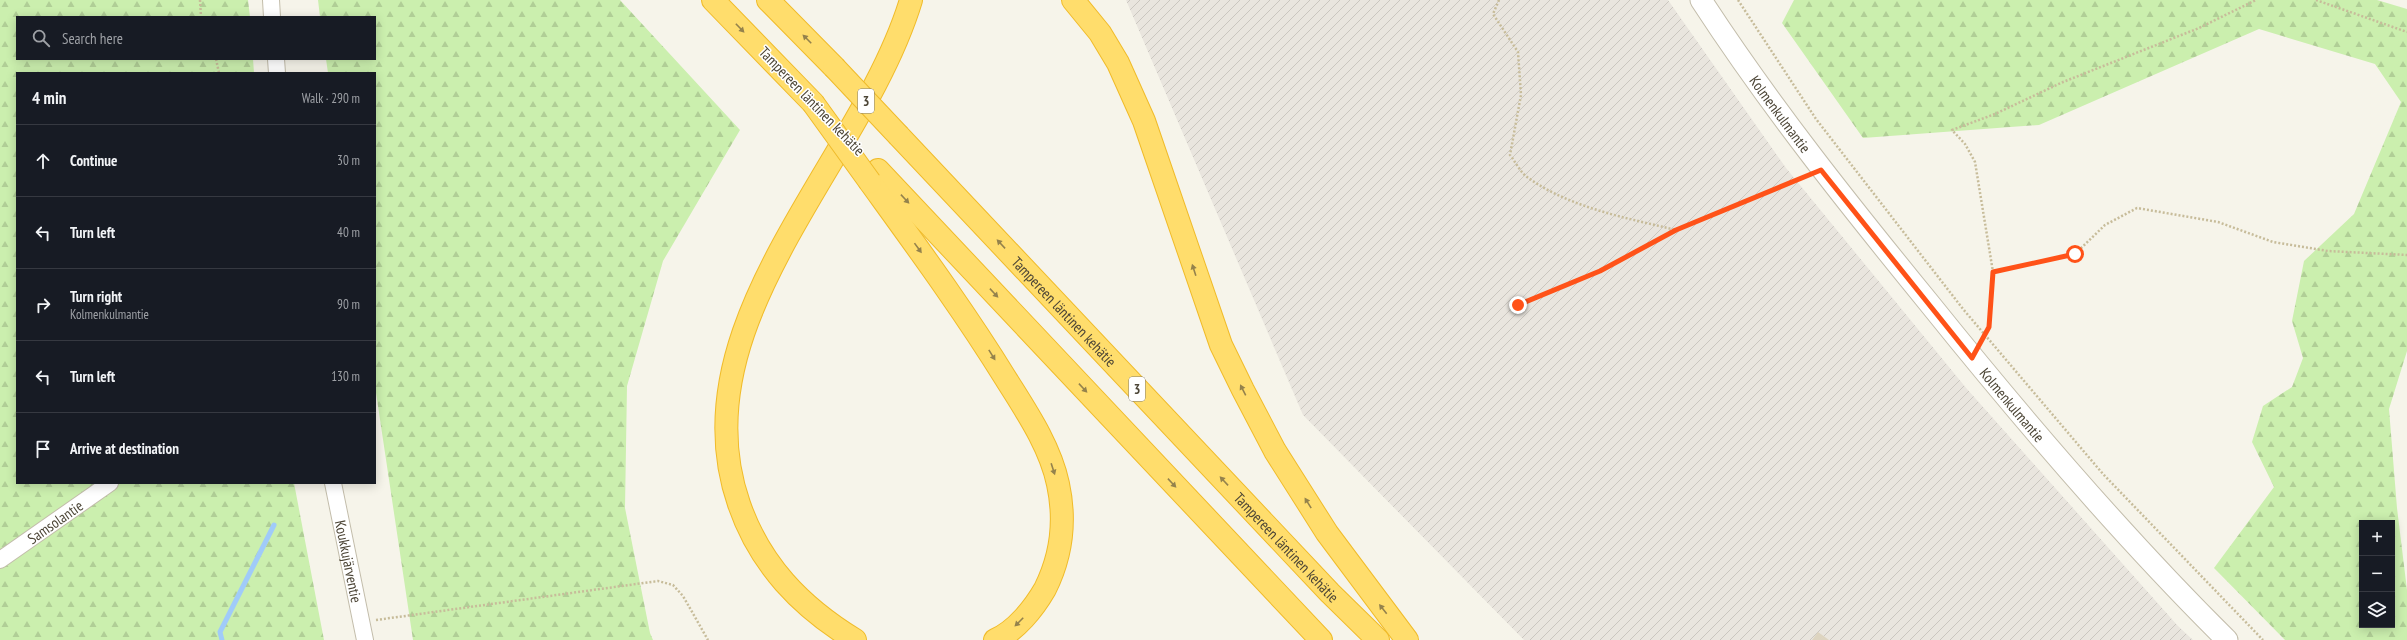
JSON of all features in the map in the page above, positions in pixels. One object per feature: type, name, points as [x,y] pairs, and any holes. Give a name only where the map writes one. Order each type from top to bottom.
[{"type":"highway","name":"Tampereen läntinen kehätie","points":[[713,0],[813,103],[874,176],[1321,640]]},
{"type":"highway","name":"Tampereen läntinen kehätie","points":[[768,0],[834,67],[1330,593],[1378,640]]},
{"type":"highway","points":[[855,640],[818,616],[798,598],[766,561],[754,541],[743,514],[731,477],[727,454],[727,404],[737,352],[747,320],[766,278],[884,65],[911,0]]},
{"type":"highway","points":[[1073,0],[1100,33],[1115,57],[1137,107],[1221,345],[1246,396],[1275,451],[1327,533],[1407,640]]},
{"type":"highway","points":[[874,176],[987,348],[1032,420],[1048,452],[1058,484],[1063,535],[1059,558],[1039,600],[1017,625],[995,640]]},
{"type":"street","points":[[271,0],[272,16]]},
{"type":"street","name":"Kolmenkulmantie","points":[[1701,0],[1821,170],[1972,358],[2072,474],[2196,609],[2227,640]]},
{"type":"street","points":[[276,60],[277,72]]},
{"type":"street","name":"Samsolantie","points":[[0,560],[109,484]]},
{"type":"street","name":"Koukkujärventie","points":[[333,484],[365,640]]},
{"type":"path","points":[[200,0],[201,16]]},
{"type":"path","points":[[1499,0],[1493,14],[1518,52],[1520,95],[1510,155],[1526,176],[1567,198],[1612,214],[1676,230]]},
{"type":"path","points":[[1738,0],[1816,119],[1963,309],[2103,474],[2263,640]]},
{"type":"path","points":[[1972,358],[1989,327],[1993,272],[1975,162],[1965,144],[1952,130],[1995,114],[2063,82],[2199,28],[2256,0]]},
{"type":"path","points":[[2316,0],[2407,32]]},
{"type":"path","points":[[216,60],[219,72]]},
{"type":"path","points":[[1518,305],[1600,271],[1676,230],[1821,170]]},
{"type":"path","points":[[1993,272],[2075,254],[2105,225],[2137,208],[2218,222],[2273,242],[2328,251],[2407,255]]},
{"type":"path","points":[[362,622],[658,581],[673,585],[684,596],[708,640]]},
{"type":"shaded area","points":[[1126,0],[1668,0],[1786,168],[1967,389],[2178,626],[2193,640],[1524,640],[1303,415]]},
{"type":"green space","points":[[0,0],[248,0],[250,16],[16,16],[16,60],[253,60],[254,72],[16,72],[16,484],[294,484],[324,640],[0,640]]},
{"type":"green space","points":[[318,0],[620,0],[740,130],[663,261],[627,386],[625,508],[650,633],[653,640],[413,640],[376,393],[376,72],[328,72],[326,60],[376,60],[376,16],[320,16]]},
{"type":"green space","points":[[1794,0],[2377,0],[2407,9],[2407,351],[2389,409],[2397,508],[2407,590],[2407,640],[2285,640],[2214,568],[2274,487],[2252,442],[2263,406],[2292,387],[2303,358],[2292,321],[2304,261],[2354,214],[2401,102],[2375,64],[2259,29],[2039,125],[1863,138],[1782,23]]},
{"type":"building","points":[[1818,632],[1829,640],[1812,640]]},
{"type":"waterway","points":[[222,640],[220,632],[274,525]]},
{"type":"route","points":[[1518,305],[1600,271],[1676,230],[1821,170],[1972,358],[1989,327],[1993,272],[2075,254]]}]
